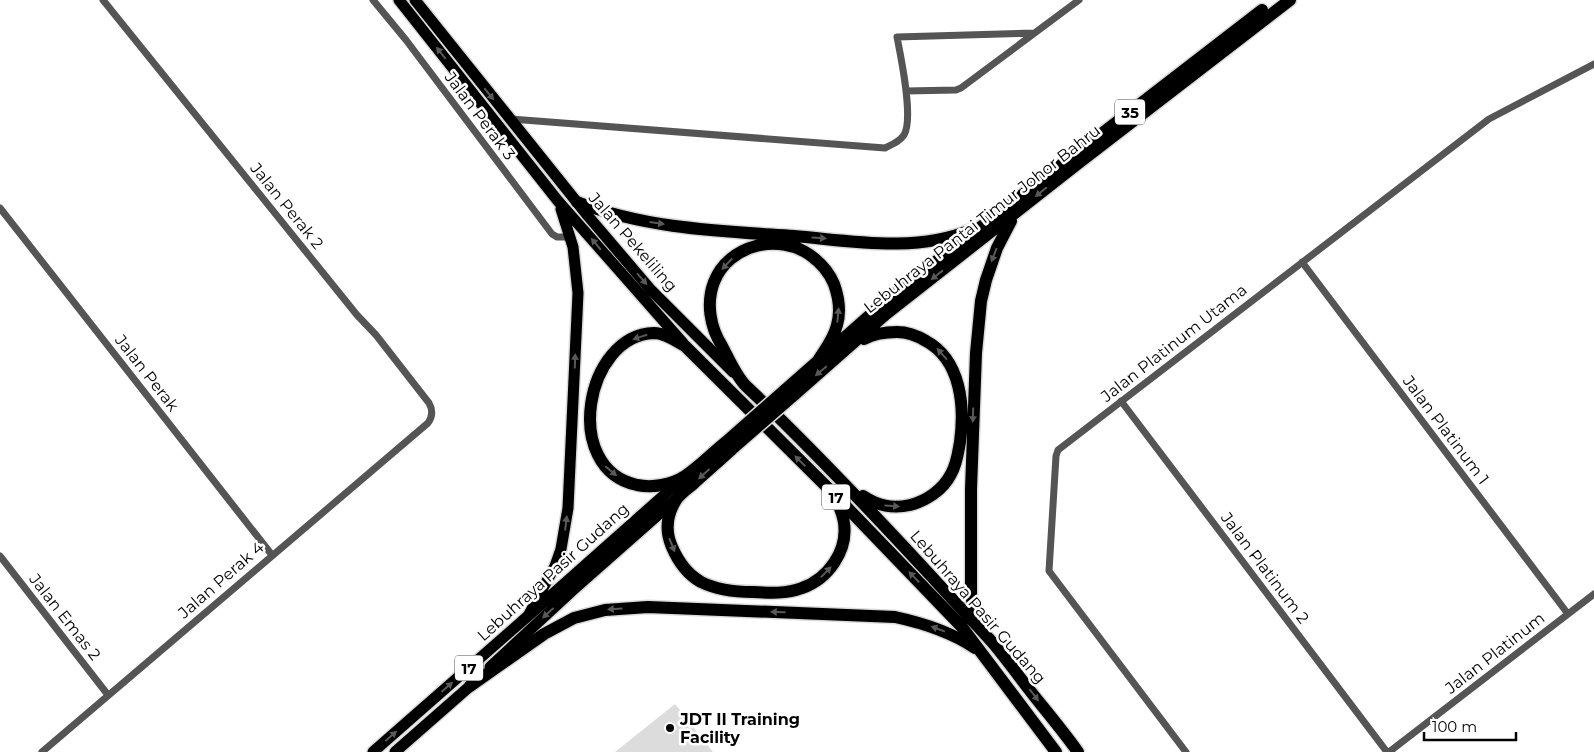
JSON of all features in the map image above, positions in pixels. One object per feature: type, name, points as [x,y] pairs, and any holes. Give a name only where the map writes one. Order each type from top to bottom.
[{"type":"highway","name":"Lebuhraya Pantai Timur Johor Bahru","points":[[789,392],[820,359],[894,294],[1276,0]]},
{"type":"highway","name":"Lebuhraya Pantai Timur Johor Bahru","points":[[789,392],[849,348],[886,314],[1290,0]]},
{"type":"highway","points":[[577,202],[605,213],[634,220],[699,229],[900,244],[935,240],[962,234],[984,224]]},
{"type":"highway","points":[[993,643],[974,611],[971,594],[971,489],[976,354],[981,301],[991,263],[1004,233],[1017,212]]},
{"type":"highway","points":[[743,382],[714,330],[710,311],[711,294],[715,280],[725,264],[738,254],[758,245],[786,244],[803,250],[820,262],[831,277],[838,296],[839,311],[837,325],[832,338],[820,359]]},
{"type":"highway","points":[[848,486],[877,504],[884,506],[901,507],[916,504],[928,498],[942,487],[951,474],[958,457],[962,418],[960,398],[953,369],[938,349],[929,342],[916,335],[903,332],[889,332],[865,338],[849,348]]},
{"type":"highway","name":"Lebuhraya Pasir Gudang","points":[[729,445],[684,477],[668,484],[654,486],[632,484],[614,475],[600,460],[590,433],[591,408],[598,381],[611,356],[619,347],[636,337],[655,333],[669,337],[686,346],[834,494],[962,627],[1056,752]]},
{"type":"highway","name":"Jalan Pekeliling","points":[[743,382],[848,486]]},
{"type":"highway","name":"Lebuhraya Pasir Gudang","points":[[676,499],[729,445],[789,392]]},
{"type":"highway","name":"Lebuhraya Pasir Gudang","points":[[848,486],[993,643],[1078,752]]},
{"type":"highway","points":[[676,499],[667,521],[667,533],[683,566],[701,582],[716,587],[766,593],[802,589],[817,581],[829,570],[838,557],[842,545],[844,522],[834,494]]},
{"type":"highway","points":[[470,686],[544,634],[574,618],[605,610],[648,607],[895,617],[918,622],[943,631],[981,652]]},
{"type":"main road","name":"Jalan Pekeliling","points":[[399,0],[558,201],[686,346]]},
{"type":"main road","name":"Jalan Pekeliling","points":[[415,0],[577,202],[651,290],[743,382]]},
{"type":"main road","points":[[528,616],[562,549],[568,508],[578,292],[571,237],[558,201]]},
{"type":"main road","name":"Lebuhraya Pasir Gudang","points":[[373,752],[684,477]]},
{"type":"main road","name":"Lebuhraya Pasir Gudang","points":[[395,752],[676,499]]},
{"type":"street","name":"Jalan Perak 2","points":[[102,0],[345,300],[376,335],[429,403],[432,411],[430,420],[419,430]]},
{"type":"street","name":"Jalan Perak 3","points":[[373,0],[406,40],[552,234],[557,237],[571,237]]},
{"type":"street","points":[[906,91],[956,90],[961,88],[1079,0]]},
{"type":"street","points":[[510,119],[885,148],[898,142],[908,126],[906,91],[897,37],[1034,33]]},
{"type":"street","name":"Jalan Platinum Utama","points":[[1186,752],[1048,568],[1057,453],[1121,401],[1489,120],[1594,64]]},
{"type":"street","name":"Jalan Perak","points":[[0,208],[272,555]]},
{"type":"street","name":"Jalan Platinum 1","points":[[1302,262],[1568,614]]},
{"type":"street","name":"Jalan Platinum 2","points":[[1121,401],[1388,752]]},
{"type":"street","name":"Jalan Perak 4","points":[[42,752],[419,430]]},
{"type":"street","name":"Jalan Emas 2","points":[[0,556],[108,695]]},
{"type":"street","name":"Jalan Platinum","points":[[1388,752],[1594,594]]},
{"type":"shaded area","name":"JDT II Training Facility","points":[[675,704],[713,752],[615,752]]},
{"type":"place","name":"JDT II Training Facility","points":[[670,728]]}]
